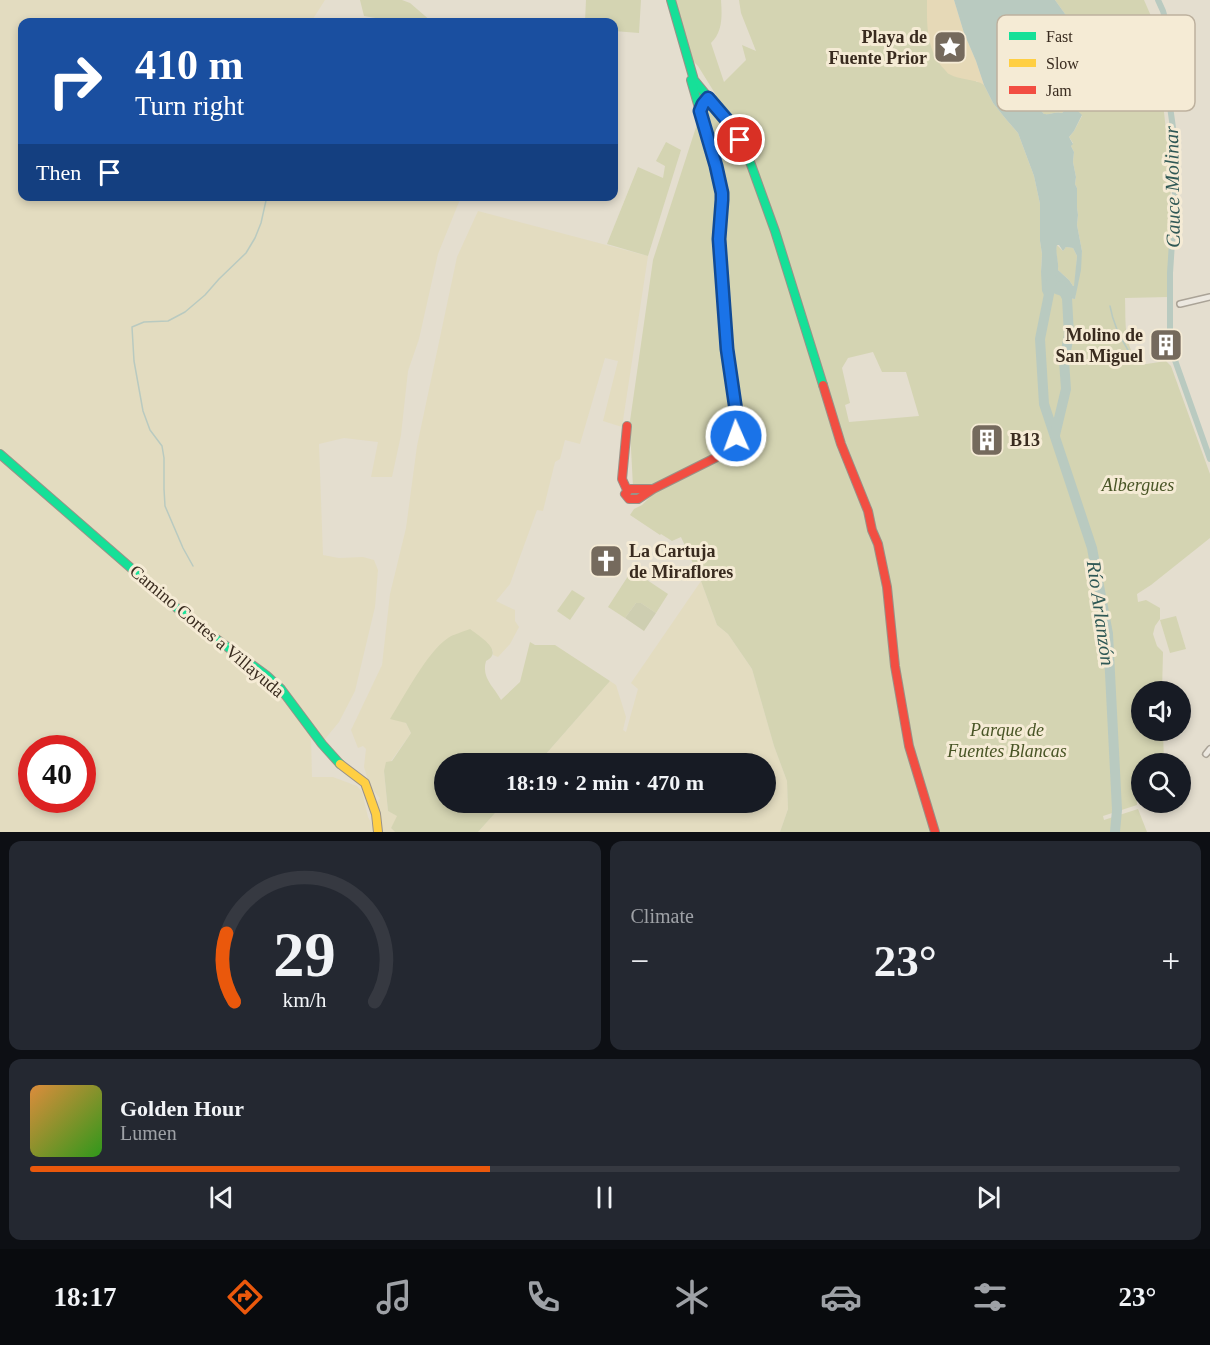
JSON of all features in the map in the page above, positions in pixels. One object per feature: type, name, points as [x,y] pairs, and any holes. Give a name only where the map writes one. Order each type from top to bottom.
[{"type":"street","points":[[671,0],[694,80],[726,119],[749,159],[778,241],[841,444],[868,511],[887,587],[895,666],[909,746],[935,832]]},
{"type":"street","points":[[627,426],[621,479],[627,490],[653,489],[725,453],[733,444],[737,430],[727,349],[719,239],[722,193],[691,80],[691,72]]},
{"type":"street","points":[[697,102],[699,96],[707,97]]},
{"type":"street","points":[[700,111],[707,97]]},
{"type":"street","points":[[1180,304],[1210,297]]},
{"type":"street","name":"Camino Cortes a Villayuda","points":[[0,454],[193,622],[266,675],[281,689],[326,749],[344,768],[365,783],[376,814],[378,832]]},
{"type":"shaded area","points":[[0,0],[325,0],[314,18],[18,18],[18,201],[459,201],[438,254],[419,339],[408,371],[401,435],[392,477],[371,477],[378,442],[344,438],[319,444],[323,555],[339,558],[363,557],[374,560],[378,570],[375,607],[355,691],[339,722],[325,739],[311,736],[312,777],[333,777],[357,786],[362,792],[368,817],[376,832],[0,832]]},
{"type":"shaded area","points":[[954,0],[1055,0],[1066,15],[997,15],[997,108],[984,85]]},
{"type":"shaded area","points":[[1000,111],[1041,111],[1044,114],[1049,114],[1078,111],[1082,115],[1069,137],[1074,152],[1077,225],[1082,251],[1075,299],[1050,292],[1044,295],[1042,291],[1040,204],[1034,176],[1018,133]],"holes":[[[1059,245],[1063,251],[1066,247],[1073,248],[1077,256],[1074,286],[1058,270],[1056,251]]]},
{"type":"shaded area","points":[[478,211],[648,256],[622,427],[603,421],[618,361],[605,358],[580,444],[565,440],[560,459],[555,462],[543,511],[537,510],[510,584],[496,601],[515,610],[515,621],[519,627],[510,644],[498,657],[493,655],[493,650],[391,718],[406,723],[411,733],[384,771],[388,811],[398,816],[391,828],[395,832],[381,832],[381,821],[376,804],[380,798],[370,787],[364,767],[366,749],[363,746],[358,748],[351,730],[382,665],[390,594],[406,528],[417,446],[457,257]]},
{"type":"shaded area","points":[[701,581],[717,625],[728,634],[752,669],[774,746],[787,781],[788,809],[780,832],[478,832],[495,813],[776,813],[776,753],[547,753],[610,681],[616,685],[626,717],[623,730],[626,732],[638,689],[631,683]]},
{"type":"green space","points":[[360,0],[402,0],[410,3],[427,18],[376,18],[364,16]]},
{"type":"green space","points":[[586,0],[641,0],[639,33],[618,31],[618,18],[585,18]]},
{"type":"green space","points":[[674,0],[721,0],[720,29],[711,43],[724,82],[746,60],[742,45],[756,51],[741,13],[739,0],[927,0],[929,42],[977,82],[984,85],[997,111],[1000,111],[1018,133],[1034,176],[1040,204],[1041,272],[1047,293],[1075,299],[1082,251],[1077,225],[1077,188],[1073,162],[1074,152],[1071,146],[1073,143],[1069,137],[1082,116],[1078,111],[1164,111],[1171,175],[1168,297],[1125,298],[1126,333],[1131,349],[1140,365],[1166,361],[1171,366],[1210,474],[1210,538],[1137,594],[1138,602],[1146,600],[1160,608],[1160,619],[1153,634],[1157,646],[1163,652],[1162,681],[1131,681],[1131,741],[1163,741],[1164,753],[1131,753],[1131,807],[1103,816],[1104,820],[1131,811],[1140,813],[1147,832],[780,832],[788,809],[787,781],[774,746],[752,669],[728,634],[717,625],[701,581],[681,537],[672,541],[630,515],[662,485],[660,482],[633,487],[629,428],[653,260],[698,121],[716,95],[691,59]],"holes":[[[873,352],[882,372],[906,372],[919,416],[849,422],[845,405],[850,403],[842,368],[848,358]]]},
{"type":"green space","points":[[1055,0],[1144,0],[1151,15],[1066,15]]},
{"type":"green space","points":[[1041,111],[1064,111],[1062,113],[1044,114]]},
{"type":"green space","points":[[666,142],[681,150],[648,256],[607,244],[638,167],[663,178],[665,166],[656,161]]},
{"type":"green space","points":[[1057,245],[1063,251],[1066,247],[1073,248],[1077,256],[1075,286],[1058,270]]},
{"type":"green space","points":[[632,570],[668,594],[656,613],[641,603],[636,603],[625,618],[608,607]]},
{"type":"green space","points":[[572,590],[585,598],[570,620],[557,611]]},
{"type":"green space","points":[[636,603],[641,603],[656,613],[644,631],[625,618]]},
{"type":"green space","points":[[1176,616],[1186,649],[1170,653],[1160,620]]},
{"type":"green space","points":[[470,629],[492,648],[493,653],[486,661],[485,672],[501,700],[520,682],[530,642],[535,645],[555,645],[610,681],[547,753],[434,753],[434,813],[495,813],[478,832],[395,832],[391,828],[397,816],[388,811],[384,771],[386,762],[392,761],[411,733],[406,723],[390,719],[432,653],[448,638]]},
{"type":"sand","name":"Playa de Fuente Prior","points":[[927,0],[954,0],[984,85],[953,76],[942,67],[930,43]]},
{"type":"waterway","name":"Cauce Molinar","points":[[1158,0],[1164,15]]},
{"type":"waterway","name":"Cauce Molinar","points":[[1170,341],[1170,273],[1176,149],[1171,111]]},
{"type":"waterway","points":[[193,566],[165,506],[162,446],[150,430],[143,411],[134,361],[132,327],[144,322],[168,321],[185,312],[205,295],[246,253],[261,223],[266,201]]},
{"type":"waterway","name":"Río Arlanzón","points":[[1052,279],[1040,339],[1044,404],[1092,548],[1108,634],[1117,810],[1115,832]]},
{"type":"waterway","name":"Río Arlanzón","points":[[1055,435],[1066,389],[1064,361],[1069,335],[1067,298],[1061,286]]},
{"type":"waterway","points":[[1110,306],[1117,329],[1128,350]]},
{"type":"waterway","name":"Cauce Molinar","points":[[1171,349],[1210,459]]},
{"type":"traffic: fast","points":[[671,0],[694,80],[726,119],[749,159],[775,231],[823,385]]},
{"type":"traffic: fast","points":[[691,80],[721,191],[721,262],[725,328]]},
{"type":"traffic: fast","points":[[0,454],[193,622],[266,675],[281,689],[340,764]]},
{"type":"traffic: slow","points":[[340,764],[365,783],[376,814],[378,832]]},
{"type":"traffic: jam","points":[[653,489],[630,489],[625,494],[629,499],[638,499],[653,489],[725,453],[733,442],[737,419],[725,328]]},
{"type":"traffic: jam","points":[[823,385],[841,444],[868,511],[878,544],[887,587],[895,666],[909,746],[935,832]]},
{"type":"traffic: jam","points":[[627,426],[622,479],[627,490]]},
{"type":"place","name":"Playa de Fuente Prior","points":[[950,47]]},
{"type":"place","name":"Molino de San Miguel","points":[[1166,345]]},
{"type":"place","name":"B13","points":[[987,440]]},
{"type":"place","name":"La Cartuja de Miraflores","points":[[606,561]]},
{"type":"route","points":[[736,436],[736,411],[727,349],[719,239],[722,193],[700,111],[708,98],[740,140]]},
{"type":"park label","name":"Albergues","points":[[1138,485]]},
{"type":"park label","name":"Parque de Fuentes Blancas","points":[[1007,740]]}]
